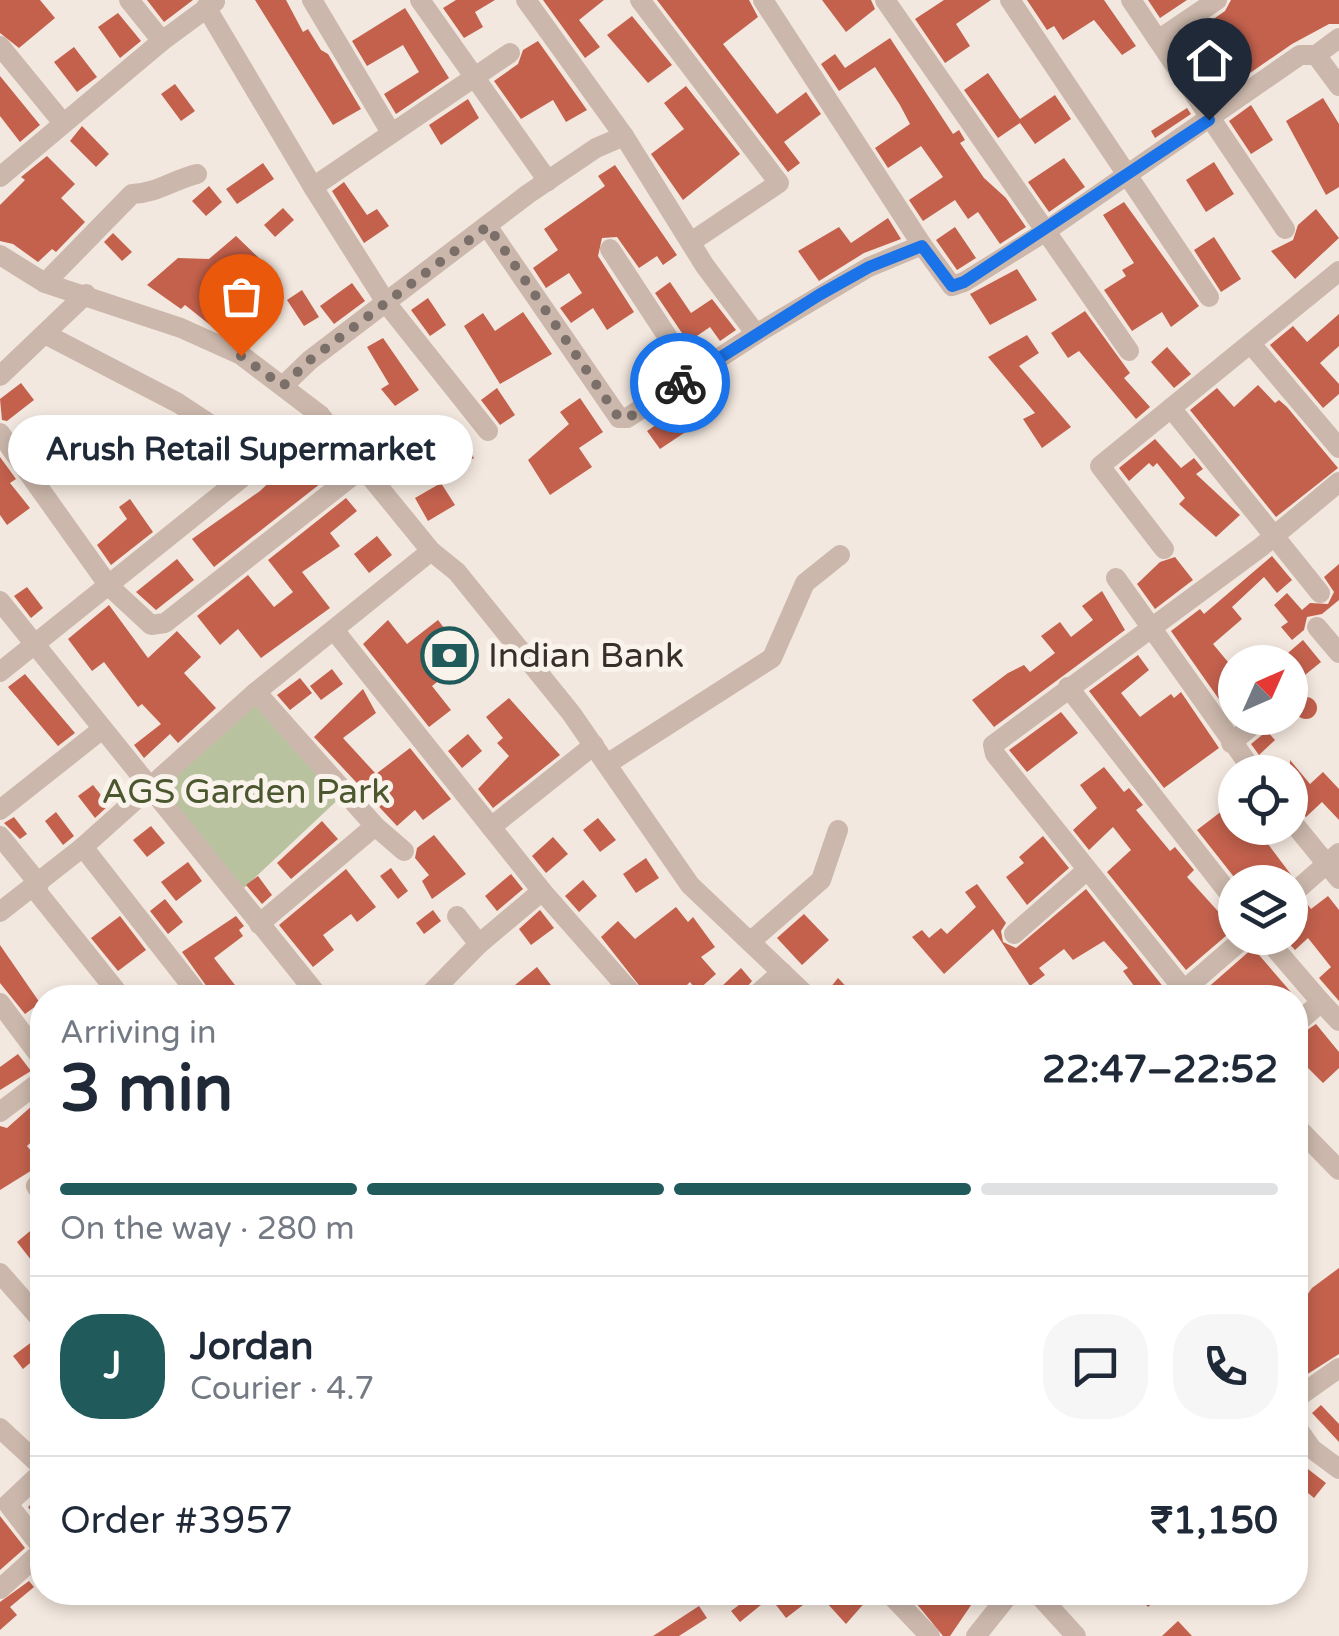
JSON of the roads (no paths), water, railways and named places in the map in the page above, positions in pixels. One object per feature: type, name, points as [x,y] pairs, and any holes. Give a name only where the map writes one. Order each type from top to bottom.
[{"type":"street","points":[[128,0],[162,40]]},
{"type":"street","points":[[312,0],[390,131]]},
{"type":"street","points":[[420,0],[548,181]]},
{"type":"street","points":[[526,0],[624,136],[690,242],[756,334]]},
{"type":"street","points":[[640,0],[778,183],[690,242]]},
{"type":"street","points":[[763,0],[952,286],[1044,233],[1300,56],[1316,55],[1339,38]]},
{"type":"street","points":[[885,0],[1129,350]]},
{"type":"street","points":[[1010,0],[1210,297]]},
{"type":"street","points":[[1131,0],[1286,229]]},
{"type":"street","points":[[1158,40],[1216,0]]},
{"type":"street","points":[[0,177],[162,40],[212,3],[313,187],[386,304],[488,430]]},
{"type":"street","points":[[0,46],[63,123]]},
{"type":"street","points":[[313,187],[510,53]]},
{"type":"street","points":[[1316,55],[1339,86]]},
{"type":"street","points":[[283,386],[310,360],[548,181],[596,148],[624,136]]},
{"type":"street","points":[[45,283],[132,194],[156,193],[175,180],[198,174]]},
{"type":"street","points":[[488,226],[619,418],[628,418],[692,374],[869,267],[922,246]]},
{"type":"street","points":[[610,249],[692,374]]},
{"type":"street","points":[[0,254],[45,283],[86,294],[241,356],[320,414],[432,551],[457,572],[594,745],[690,885],[796,985]]},
{"type":"street","points":[[1164,550],[1100,466],[1335,281]]},
{"type":"street","points":[[0,376],[86,294]]},
{"type":"street","points":[[45,334],[178,403],[265,460]]},
{"type":"street","points":[[1251,344],[1339,448]]},
{"type":"street","points":[[1171,408],[1320,594]]},
{"type":"street","points":[[0,672],[36,648],[320,414]]},
{"type":"street","points":[[0,433],[109,586],[144,621],[159,626],[365,466]]},
{"type":"street","points":[[1180,985],[993,750],[996,739],[1272,538],[1339,482]]},
{"type":"street","points":[[0,912],[83,847],[256,692],[432,551]]},
{"type":"street","points":[[607,764],[772,658],[805,583],[840,555]]},
{"type":"street","points":[[1116,578],[1240,755]]},
{"type":"street","points":[[0,602],[309,985]]},
{"type":"street","points":[[1317,626],[1339,653]]},
{"type":"street","points":[[334,630],[542,891],[625,985]]},
{"type":"street","points":[[1068,688],[1218,879]]},
{"type":"street","points":[[256,692],[375,826],[404,851]]},
{"type":"street","points":[[0,810],[101,730]]},
{"type":"street","points":[[1230,743],[1240,735]]},
{"type":"street","points":[[491,827],[594,745]]},
{"type":"street","points":[[259,924],[375,826]]},
{"type":"street","points":[[750,942],[821,880],[838,830]]},
{"type":"street","points":[[0,836],[112,985]]},
{"type":"street","points":[[1308,838],[1335,866],[1308,884]]},
{"type":"street","points":[[83,847],[192,985]]},
{"type":"street","points":[[1014,934],[1087,870]]},
{"type":"street","points":[[439,985],[479,944],[542,891]]},
{"type":"street","points":[[458,916],[479,944]]},
{"type":"street","points":[[1190,985],[1224,955]]},
{"type":"street","points":[[1281,955],[1306,985]]},
{"type":"street","points":[[768,985],[782,972]]},
{"type":"street","points":[[1308,987],[1339,1021]]},
{"type":"street","points":[[0,1002],[30,1043]]},
{"type":"street","points":[[1308,1013],[1321,1002]]},
{"type":"street","points":[[0,1112],[30,1089]]},
{"type":"street","points":[[1308,1138],[1339,1170]]},
{"type":"street","points":[[0,1273],[30,1307]]},
{"type":"street","points":[[1308,1391],[1335,1371]]},
{"type":"street","points":[[0,1428],[30,1457]]},
{"type":"street","points":[[1308,1443],[1339,1469]]},
{"type":"street","points":[[30,1481],[8,1504],[30,1534]]},
{"type":"street","points":[[0,1589],[30,1561]]},
{"type":"street","points":[[900,1605],[930,1636]]},
{"type":"street","points":[[976,1636],[1001,1605]]},
{"type":"street","points":[[1048,1605],[1076,1636]]},
{"type":"place","name":"Arush Retail Supermarket","points":[[241,356]]},
{"type":"place","name":"Indian Bank","points":[[449,655]]},
{"type":"park label","name":"AGS Garden Park","points":[[246,791]]}]
